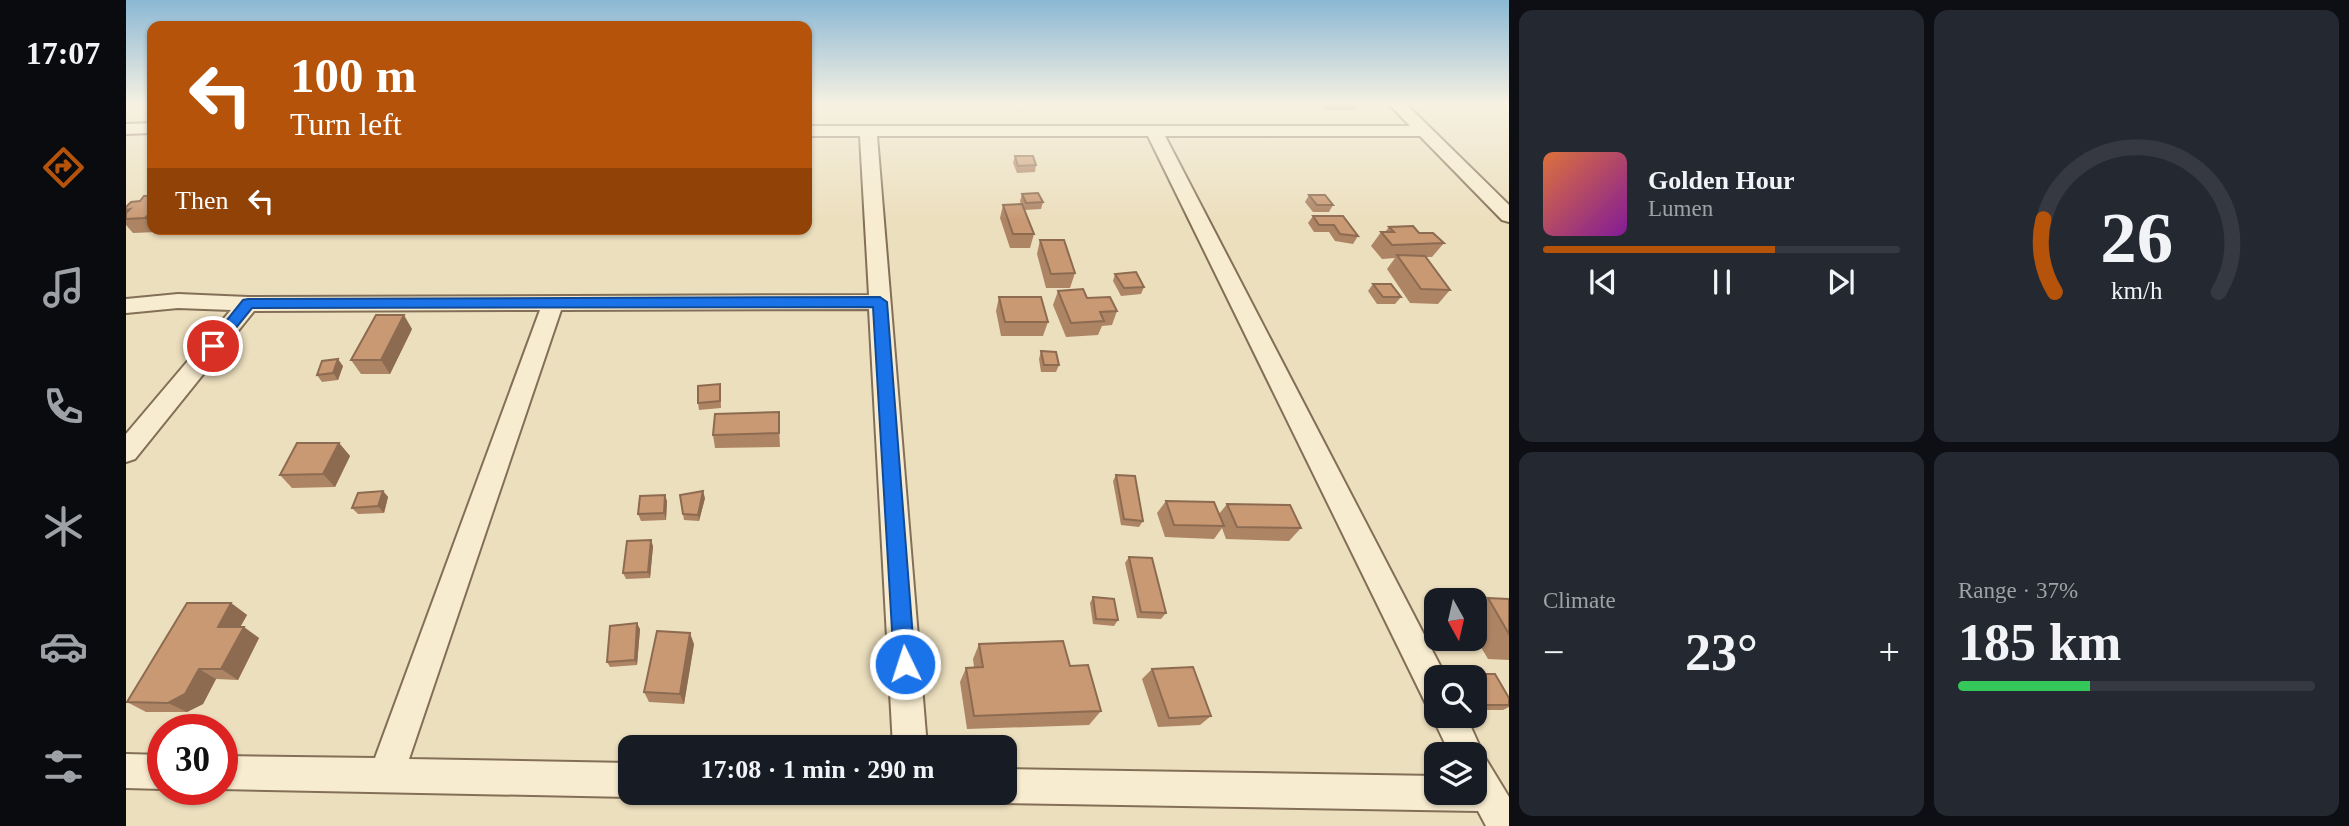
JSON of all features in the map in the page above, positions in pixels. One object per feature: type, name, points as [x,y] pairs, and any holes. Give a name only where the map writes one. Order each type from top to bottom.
[{"type":"street","points":[[869,143],[909,735]]},
{"type":"street","points":[[1160,143],[1424,667]]},
{"type":"street","points":[[1436,143],[1509,216]]},
{"type":"street","points":[[126,306],[178,301],[248,304],[880,302]]},
{"type":"street","points":[[386,776],[553,303]]},
{"type":"street","points":[[126,452],[248,304]]},
{"type":"street","points":[[126,771],[147,772]]},
{"type":"street","points":[[238,773],[618,780]]},
{"type":"street","points":[[1017,786],[1424,782]]},
{"type":"street","points":[[1487,793],[1505,826]]},
{"type":"building","points":[[1015,156],[1033,156],[1036,165],[1018,166]]},
{"type":"building","points":[[1038,193],[1043,202],[1026,203],[1022,194]]},
{"type":"building","points":[[1309,195],[1325,195],[1333,205],[1317,205]]},
{"type":"building","points":[[147,196],[147,216],[126,219],[126,213],[130,209],[126,210],[126,207],[131,202],[140,201]]},
{"type":"building","points":[[1022,204],[1034,234],[1013,234],[1003,205]]},
{"type":"building","points":[[1313,216],[1343,216],[1358,236],[1340,234],[1334,225],[1319,225]]},
{"type":"building","points":[[1413,226],[1419,233],[1433,233],[1444,243],[1392,245],[1381,232],[1394,232],[1389,227]]},
{"type":"building","points":[[1040,240],[1064,240],[1075,273],[1051,274]]},
{"type":"building","points":[[1397,255],[1425,256],[1450,290],[1421,289]]},
{"type":"building","points":[[1136,272],[1144,287],[1124,288],[1115,274]]},
{"type":"building","points":[[1373,284],[1391,284],[1401,297],[1383,297]]},
{"type":"building","points":[[1083,289],[1087,298],[1110,297],[1117,311],[1100,312],[1104,321],[1071,323],[1058,291]]},
{"type":"building","points":[[999,297],[1041,297],[1048,322],[1005,322]]},
{"type":"building","points":[[376,315],[404,315],[381,360],[351,360]]},
{"type":"building","points":[[1041,351],[1056,352],[1059,365],[1044,365]]},
{"type":"building","points":[[338,359],[333,373],[317,375],[322,361]]},
{"type":"building","points":[[720,384],[720,401],[698,403],[698,386]]},
{"type":"building","points":[[779,412],[779,433],[713,435],[715,414]]},
{"type":"building","points":[[297,443],[339,443],[323,474],[280,475]]},
{"type":"building","points":[[1116,475],[1135,476],[1143,521],[1124,519]]},
{"type":"building","points":[[383,491],[378,506],[352,508],[358,493]]},
{"type":"building","points":[[703,491],[698,515],[683,514],[680,495]]},
{"type":"building","points":[[665,495],[664,513],[638,514],[640,496]]},
{"type":"building","points":[[1166,501],[1214,502],[1224,526],[1174,525]]},
{"type":"building","points":[[1227,504],[1290,505],[1301,528],[1237,527]]},
{"type":"building","points":[[651,540],[648,572],[623,573],[627,541]]},
{"type":"building","points":[[1129,557],[1152,558],[1166,613],[1141,612]]},
{"type":"building","points":[[1093,597],[1114,599],[1118,620],[1096,619]]},
{"type":"building","points":[[1488,598],[1509,599],[1509,634]]},
{"type":"building","points":[[187,603],[231,603],[218,627],[244,627],[221,669],[199,669],[185,694],[168,703],[127,702]]},
{"type":"building","points":[[637,623],[635,660],[607,662],[610,626]]},
{"type":"building","points":[[657,631],[690,633],[680,694],[644,692]]},
{"type":"building","points":[[1063,641],[1070,666],[1088,665],[1101,711],[974,716],[966,668],[983,667],[979,644]]},
{"type":"building","points":[[1193,667],[1211,716],[1169,718],[1152,669]]},
{"type":"building","points":[[1487,674],[1495,674],[1509,698],[1509,705],[1487,705]]},
{"type":"route","points":[[213,346],[248,304],[880,302],[905,664]]}]
